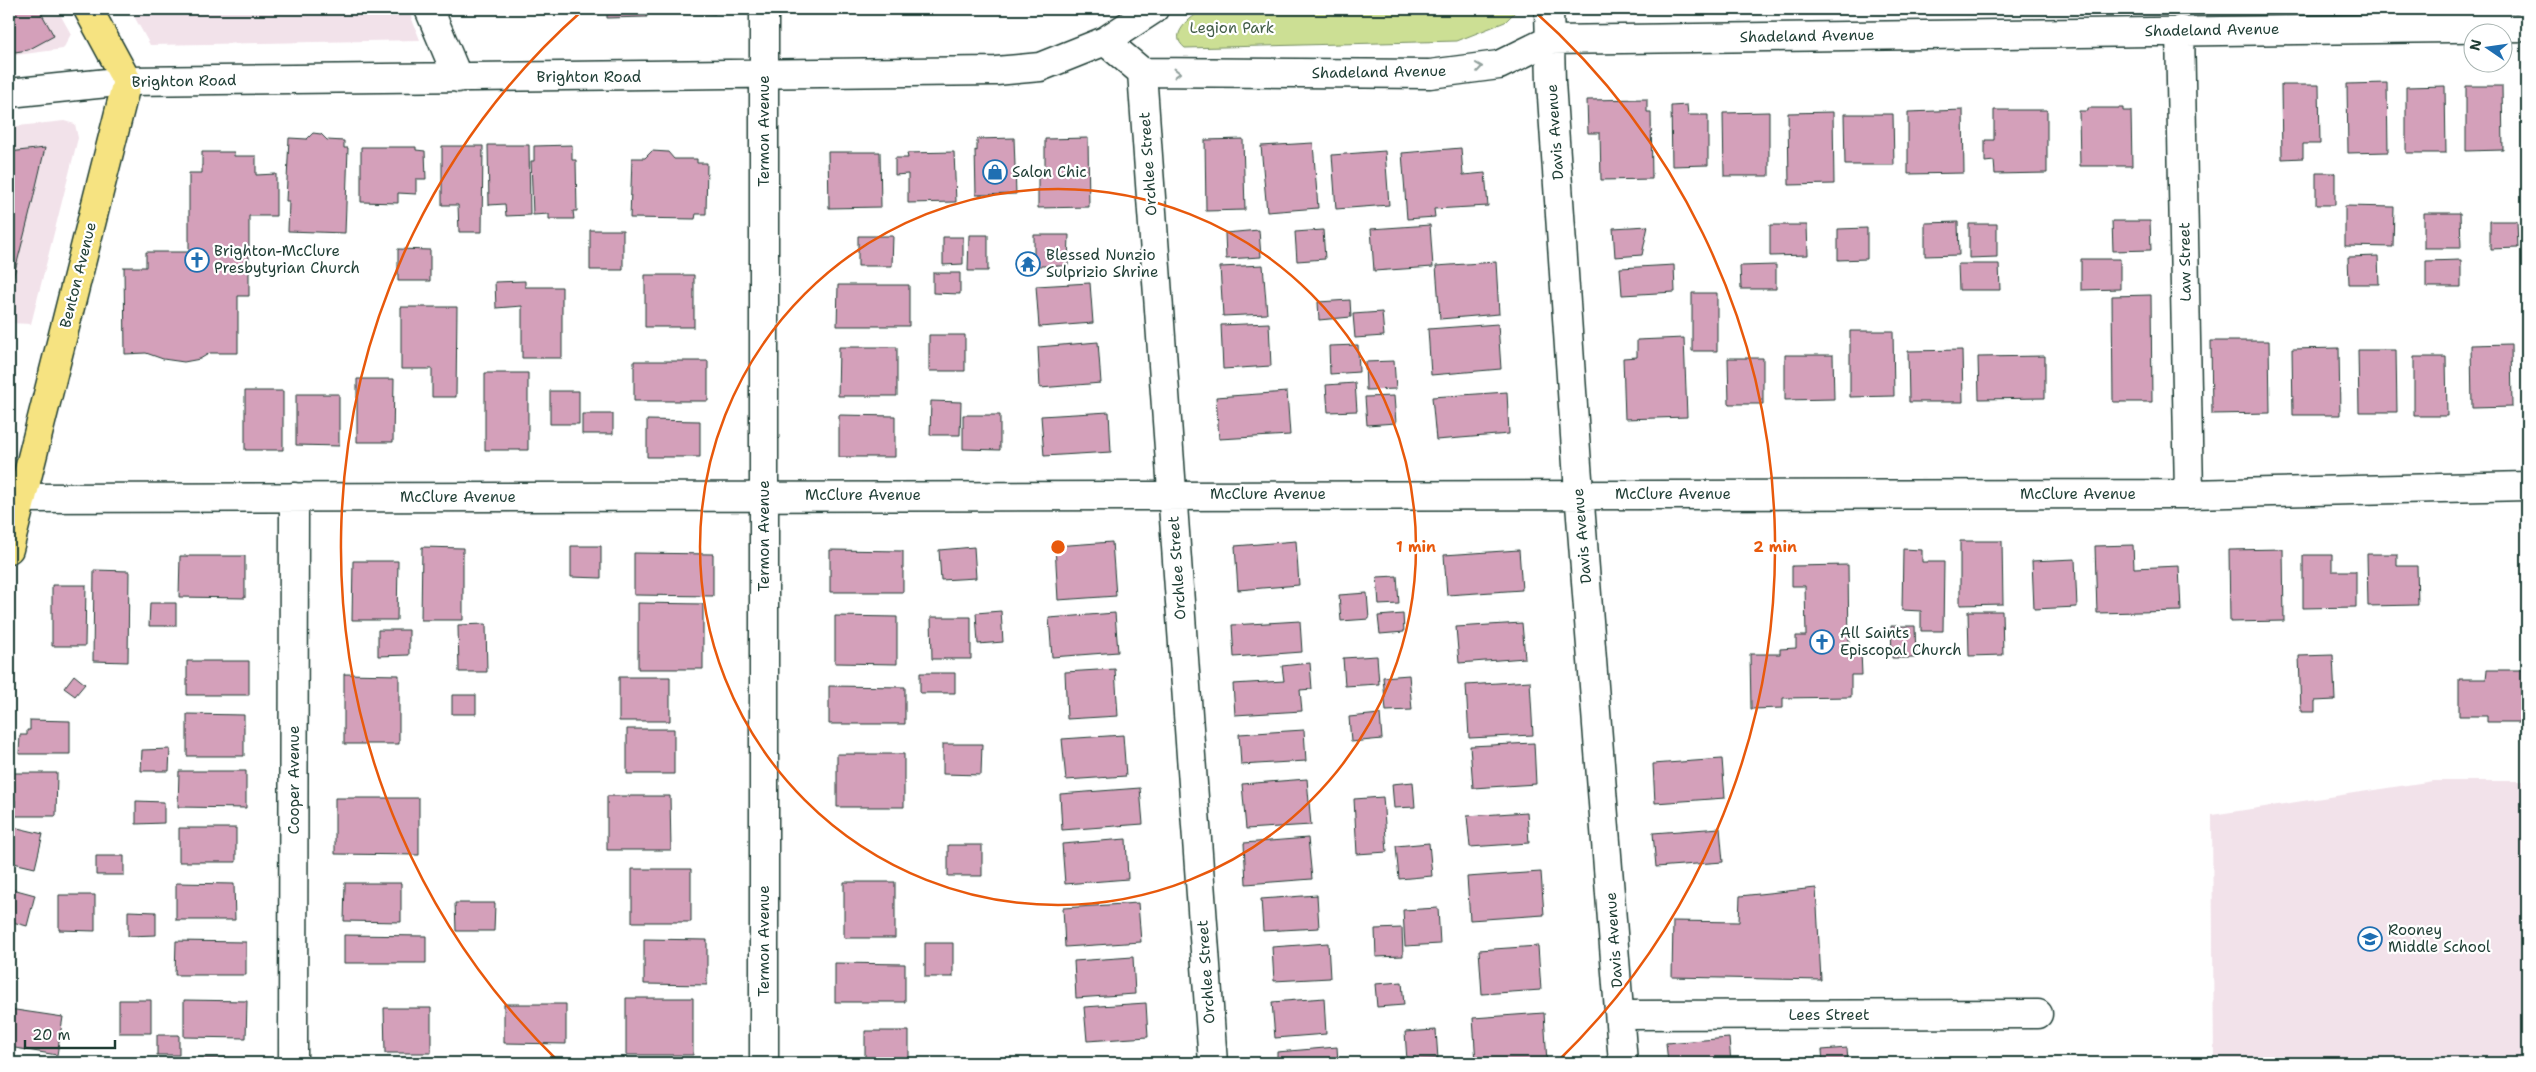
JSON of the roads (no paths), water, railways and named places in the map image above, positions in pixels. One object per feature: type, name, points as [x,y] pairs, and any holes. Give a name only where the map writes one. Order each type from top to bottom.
[{"type":"main road","points":[[88,9],[127,81]]},
{"type":"main road","name":"Benton Avenue","points":[[9,549],[15,498],[127,81]]},
{"type":"street","points":[[429,9],[458,78]]},
{"type":"street","name":"Termon Avenue","points":[[764,9],[764,1063]]},
{"type":"street","name":"Brighton Road","points":[[9,93],[127,81],[764,76],[996,72],[1040,67],[1105,41],[1154,9]]},
{"type":"street","name":"Davis Avenue","points":[[1549,9],[1579,494],[1623,1063]]},
{"type":"street","name":"Shadeland Avenue","points":[[1142,72],[1430,74],[1499,65],[1550,40],[2180,30],[2527,27]]},
{"type":"street","name":"Law Street","points":[[2180,30],[2189,494]]},
{"type":"street","points":[[1105,41],[1142,72]]},
{"type":"street","name":"Orchlee Street","points":[[1142,72],[1213,1063]]},
{"type":"street","name":"McClure Avenue","points":[[15,498],[1172,494],[2189,494],[2527,486]]},
{"type":"street","name":"Cooper Avenue","points":[[293,1063],[294,497]]},
{"type":"street","name":"Lees Street","points":[[1620,1015],[2038,1014]]},
{"type":"place","name":"Salon Chic","points":[[995,172]]},
{"type":"place","name":"Brighton-McClure Presbytyrian Church","points":[[197,260]]},
{"type":"place","name":"Blessed Nunzio Sulprizio Shrine","points":[[1028,264]]},
{"type":"place","name":"All Saints Episcopal Church","points":[[1822,642]]},
{"type":"place","name":"Rooney Middle School","points":[[2370,939]]},
{"type":"park label","name":"Legion Park","points":[[1232,28]]}]
